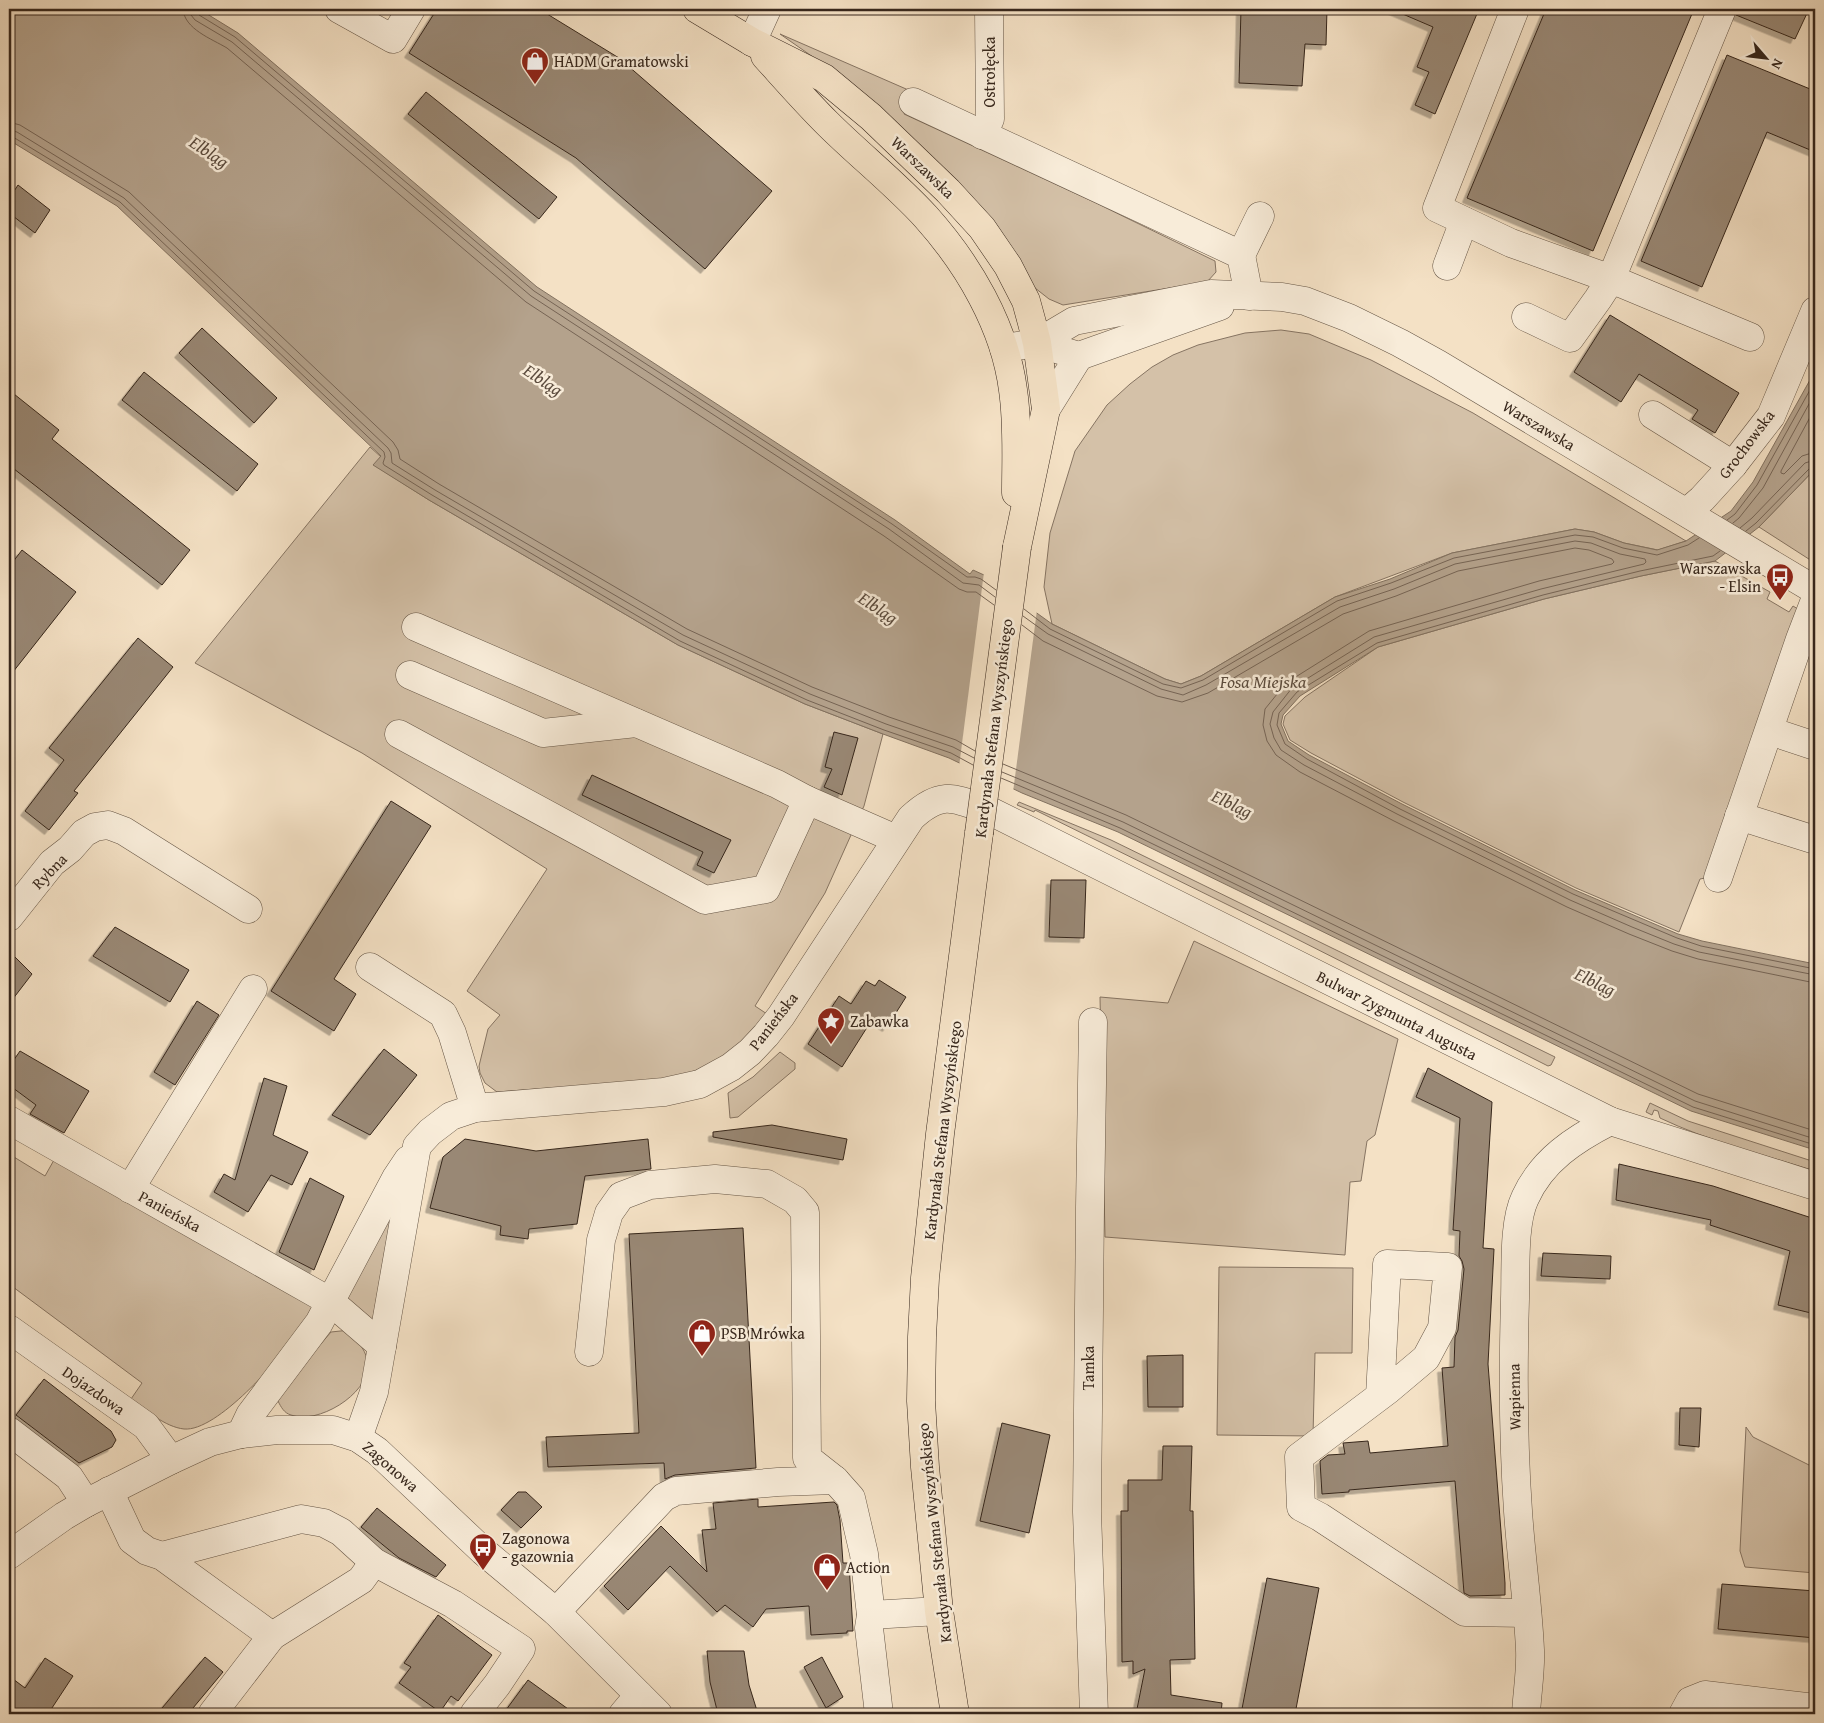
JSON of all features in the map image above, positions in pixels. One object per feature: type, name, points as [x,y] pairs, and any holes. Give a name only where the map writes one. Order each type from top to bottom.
[{"type":"main road","name":"Warszawska","points":[[696,9],[752,42],[824,78],[871,117],[948,191],[982,228],[1008,266],[1026,302],[1038,343],[1046,409],[1017,546]]},
{"type":"main road","name":"Warszawska","points":[[752,42],[826,122],[925,216],[954,252],[990,313],[1004,348],[1013,390],[1016,442],[1017,546]]},
{"type":"main road","name":"Kardynała Stefana Wyszyńskiego","points":[[955,1714],[939,1611],[925,1467],[921,1401],[925,1278],[940,1134],[986,823],[1017,546]]},
{"type":"street","points":[[341,10],[393,39],[411,9]]},
{"type":"street","points":[[752,42],[767,9]]},
{"type":"street","name":"Ostrołęcka","points":[[982,134],[990,119],[989,9]]},
{"type":"street","points":[[1515,9],[1437,208],[1511,243],[1610,279],[1750,337]]},
{"type":"street","points":[[1526,317],[1570,338],[1598,300],[1610,279],[1722,9]]},
{"type":"street","points":[[913,102],[1241,256]]},
{"type":"street","points":[[1249,296],[1241,256],[1260,216]]},
{"type":"street","points":[[1447,266],[1464,221]]},
{"type":"street","name":"Warszawska","points":[[1004,348],[1038,343],[1074,320],[1211,294],[1282,297],[1305,301],[1349,318],[1400,343],[1815,590]]},
{"type":"street","name":"Warszawska","points":[[1038,343],[1079,356],[1249,296]]},
{"type":"street","name":"Grochowska","points":[[1694,517],[1702,499],[1733,465],[1771,416],[1815,311]]},
{"type":"street","name":"Warszawska","points":[[1046,409],[1079,356]]},
{"type":"street","points":[[1653,416],[1733,465]]},
{"type":"street","points":[[1718,878],[1815,600]]},
{"type":"street","points":[[416,627],[777,784],[807,800],[896,839]]},
{"type":"street","points":[[410,674],[543,733],[637,723]]},
{"type":"street","points":[[1770,731],[1815,746]]},
{"type":"street","points":[[399,734],[705,900],[766,889],[807,800]]},
{"type":"street","name":"Panieńska","points":[[241,1434],[250,1415],[319,1323],[396,1178],[417,1146],[430,1132],[451,1116],[475,1108],[664,1092],[700,1084],[731,1067],[766,1034],[781,1016],[911,818],[933,801],[953,798],[986,823]]},
{"type":"street","points":[[1739,816],[1815,840]]},
{"type":"street","name":"Bulwar Zygmunta Augusta","points":[[986,823],[1610,1121],[1815,1186]]},
{"type":"street","name":"Rybna","points":[[9,917],[61,856],[84,833],[95,827],[108,825],[124,831],[248,909]]},
{"type":"street","points":[[370,967],[444,1014],[452,1033],[475,1108]]},
{"type":"street","points":[[130,1189],[253,989]]},
{"type":"street","name":"Tamka","points":[[1093,1022],[1087,1512],[1094,1714]]},
{"type":"street","name":"Panieńska","points":[[9,1120],[331,1302],[382,1346]]},
{"type":"street","name":"Wapienna","points":[[1526,1714],[1530,1651],[1518,1511],[1513,1372],[1517,1228],[1524,1200],[1534,1180],[1546,1165],[1582,1135],[1610,1121]]},
{"type":"street","points":[[358,1438],[374,1392],[417,1146]]},
{"type":"street","points":[[589,1352],[602,1240],[609,1213],[621,1196],[650,1186],[715,1179],[767,1184],[795,1200],[805,1212],[807,1458],[835,1480],[850,1498],[864,1554],[871,1615],[869,1628],[879,1714]]},
{"type":"street","points":[[1380,1396],[1387,1264],[1448,1267],[1442,1328],[1426,1358],[1380,1396],[1299,1457],[1301,1507],[1320,1517],[1464,1612],[1526,1613]]},
{"type":"street","name":"Dojazdowa","points":[[9,1329],[146,1426],[170,1460]]},
{"type":"street","name":"Zagonowa","points":[[14,1543],[98,1497],[210,1442],[241,1434],[277,1430],[333,1430],[358,1438],[377,1451],[483,1551],[556,1612],[631,1705],[658,1714]]},
{"type":"street","points":[[9,1431],[98,1497],[132,1540],[147,1551],[162,1556],[272,1636]]},
{"type":"street","points":[[556,1612],[664,1497],[676,1491],[778,1482],[835,1480]]},
{"type":"street","points":[[162,1556],[301,1519],[324,1523],[341,1532],[374,1562],[453,1604],[521,1649],[497,1685],[474,1714]]},
{"type":"street","points":[[212,1714],[272,1636],[361,1580],[374,1562]]},
{"type":"street","points":[[871,1615],[939,1611]]},
{"type":"street","points":[[1683,1714],[1690,1701],[1705,1696],[1815,1708]]},
{"type":"shaded area","points":[[780,34],[913,92],[904,114],[1096,203],[1215,261],[1216,272],[1207,282],[1063,305],[1049,299],[1030,284],[836,73]]},
{"type":"shaded area","points":[[1281,330],[1309,334],[1371,360],[1473,413],[1686,541],[1658,550],[1624,543],[1594,532],[1575,529],[1452,553],[1335,597],[1201,676],[1181,684],[1165,679],[1052,624],[1044,587],[1050,533],[1075,451],[1107,405],[1152,367],[1173,355],[1198,345],[1245,333]]},
{"type":"shaded area","points":[[370,447],[381,457],[374,465],[429,500],[678,645],[805,704],[883,734],[864,806],[825,893],[755,1006],[767,1014],[737,1045],[710,1064],[678,1076],[642,1082],[497,1092],[485,1083],[479,1066],[488,1029],[500,1015],[467,991],[547,869],[362,753],[195,663]]},
{"type":"shaded area","points":[[1815,469],[1815,563],[1759,527]]},
{"type":"shaded area","points":[[1715,561],[1770,592],[1767,599],[1789,612],[1793,606],[1801,611],[1705,878],[1700,879],[1679,932],[1576,888],[1403,802],[1290,740],[1283,724],[1285,716],[1305,697],[1378,647],[1544,599]]},
{"type":"shaded area","points":[[1019,802],[1111,840],[1555,1057],[1551,1065],[1548,1066],[1283,932],[1035,810],[1034,812],[1017,805]]},
{"type":"shaded area","points":[[1194,941],[1398,1039],[1375,1135],[1367,1141],[1361,1181],[1350,1182],[1345,1255],[1105,1237],[1100,997],[1168,1003]]},
{"type":"shaded area","points":[[780,1052],[795,1063],[795,1069],[738,1117],[730,1118],[728,1093],[753,1077]]},
{"type":"shaded area","points":[[1650,1103],[1688,1121],[1815,1162],[1815,1169],[1812,1170],[1697,1134],[1660,1118],[1658,1111],[1654,1110],[1652,1115],[1646,1112]]},
{"type":"shaded area","points":[[9,1154],[45,1176],[54,1160],[314,1303],[300,1330],[263,1376],[230,1407],[213,1419],[198,1427],[184,1429],[163,1422],[131,1399],[142,1383],[9,1284]]},
{"type":"shaded area","points":[[391,1216],[371,1324],[351,1304],[347,1295]]},
{"type":"shaded area","points":[[1219,1267],[1353,1268],[1352,1353],[1315,1353],[1313,1436],[1217,1435]]},
{"type":"shaded area","points":[[350,1330],[362,1347],[368,1360],[366,1376],[360,1387],[339,1405],[314,1416],[302,1417],[286,1413],[278,1401],[279,1394],[285,1386],[331,1332]]},
{"type":"shaded area","points":[[1746,1427],[1753,1437],[1811,1466],[1815,1466],[1815,1573],[1745,1567],[1740,1551]]},
{"type":"water","points":[[9,9],[199,9],[238,33],[537,287],[895,520],[970,574],[973,570],[984,575],[1052,624],[1165,679],[1181,684],[1201,676],[1335,597],[1390,579],[1452,553],[1575,529],[1594,532],[1624,543],[1657,550],[1686,541],[1731,511],[1753,482],[1815,371],[1815,469],[1759,527],[1715,561],[1544,599],[1378,647],[1300,696],[1283,715],[1281,724],[1288,741],[1309,755],[1402,804],[1575,890],[1678,934],[1702,941],[1815,964],[1815,1150],[1691,1111],[1118,832],[1022,793],[949,758],[805,704],[678,645],[429,500],[373,465],[381,456],[117,206],[9,140]]},
{"type":"pier","points":[[984,572],[1037,610],[1013,792],[959,767]]},
{"type":"building","points":[[437,9],[539,9],[619,58],[772,191],[705,269],[576,158],[409,53]]},
{"type":"building","points":[[1241,9],[1327,9],[1326,45],[1305,44],[1302,86],[1239,83]]},
{"type":"building","points":[[1391,9],[1479,9],[1435,114],[1415,105],[1429,72],[1417,67],[1433,27]]},
{"type":"building","points":[[1546,9],[1694,9],[1593,251],[1467,198]]},
{"type":"building","points":[[1737,9],[1809,9],[1795,39],[1736,15]]},
{"type":"building","points":[[1727,55],[1815,91],[1815,152],[1767,132],[1702,287],[1641,261]]},
{"type":"building","points":[[426,92],[557,197],[539,219],[408,114]]},
{"type":"building","points":[[18,185],[50,210],[35,233],[9,213],[9,199]]},
{"type":"building","points":[[1610,315],[1739,393],[1715,433],[1692,419],[1698,410],[1639,374],[1621,402],[1574,372]]},
{"type":"building","points":[[202,328],[277,398],[254,423],[179,353]]},
{"type":"building","points":[[144,372],[258,464],[237,491],[122,400]]},
{"type":"building","points":[[9,390],[59,430],[52,439],[190,550],[162,585],[9,465]]},
{"type":"building","points":[[22,550],[76,592],[9,677],[9,567]]},
{"type":"building","points":[[138,638],[173,667],[74,791],[78,793],[49,830],[25,811],[64,760],[49,748]]},
{"type":"building","points":[[834,732],[858,738],[842,795],[824,787],[832,769],[825,767]]},
{"type":"building","points":[[592,775],[731,840],[714,873],[697,865],[703,852],[582,795]]},
{"type":"building","points":[[391,801],[431,826],[334,979],[356,994],[334,1031],[271,991]]},
{"type":"building","points":[[1051,880],[1086,880],[1084,938],[1049,937]]},
{"type":"building","points":[[115,927],[189,970],[170,1002],[93,956]]},
{"type":"building","points":[[9,951],[32,974],[9,1004]]},
{"type":"building","points":[[879,980],[906,997],[887,1027],[873,1018],[842,1067],[808,1044],[839,996],[851,1004],[866,981],[875,986]]},
{"type":"building","points":[[197,1001],[219,1015],[175,1085],[154,1072]]},
{"type":"building","points":[[384,1049],[417,1075],[370,1135],[332,1115]]},
{"type":"building","points":[[20,1051],[89,1091],[64,1133],[30,1114],[36,1105],[9,1085],[9,1067]]},
{"type":"building","points":[[1428,1068],[1492,1102],[1483,1248],[1494,1249],[1488,1364],[1505,1595],[1470,1596],[1464,1593],[1455,1481],[1322,1494],[1320,1461],[1328,1455],[1345,1454],[1343,1443],[1368,1441],[1370,1453],[1448,1446],[1442,1368],[1454,1367],[1455,1337],[1458,1330],[1464,1269],[1459,1256],[1460,1231],[1453,1230],[1460,1118],[1416,1097]]},
{"type":"building","points":[[264,1078],[287,1086],[273,1135],[308,1152],[292,1185],[271,1175],[248,1212],[214,1192],[224,1174],[235,1180]]},
{"type":"building","points":[[772,1125],[847,1139],[843,1160],[713,1137],[713,1132]]},
{"type":"building","points":[[465,1139],[536,1151],[648,1139],[651,1169],[585,1176],[577,1224],[529,1229],[528,1239],[500,1235],[501,1226],[430,1208],[443,1157]]},
{"type":"building","points":[[1619,1164],[1713,1186],[1815,1219],[1815,1314],[1778,1305],[1790,1251],[1710,1225],[1711,1220],[1616,1200]]},
{"type":"building","points":[[310,1178],[344,1196],[314,1270],[279,1252]]},
{"type":"building","points":[[743,1228],[756,1468],[675,1475],[665,1479],[664,1463],[548,1467],[546,1437],[639,1433],[629,1234]]},
{"type":"building","points":[[1543,1253],[1611,1256],[1610,1279],[1541,1276]]},
{"type":"building","points":[[1183,1355],[1183,1407],[1148,1407],[1147,1356]]},
{"type":"building","points":[[44,1379],[111,1431],[116,1440],[112,1447],[79,1463],[16,1415]]},
{"type":"building","points":[[1680,1408],[1701,1408],[1699,1447],[1679,1445]]},
{"type":"building","points":[[1002,1423],[1050,1435],[1029,1533],[980,1521]]},
{"type":"building","points":[[1163,1446],[1192,1446],[1190,1511],[1193,1511],[1195,1659],[1170,1660],[1171,1695],[1222,1703],[1221,1714],[1136,1714],[1145,1669],[1133,1674],[1133,1661],[1122,1662],[1121,1511],[1128,1511],[1128,1480],[1162,1480]]},
{"type":"building","points":[[518,1492],[526,1492],[542,1507],[521,1528],[501,1510]]},
{"type":"building","points":[[758,1499],[758,1507],[834,1502],[837,1505],[843,1563],[849,1563],[853,1631],[811,1635],[809,1606],[766,1609],[753,1627],[725,1605],[717,1612],[670,1566],[628,1610],[604,1586],[661,1526],[707,1572],[702,1530],[716,1529],[713,1503]]},
{"type":"building","points":[[377,1508],[446,1565],[436,1577],[399,1558],[361,1527]]},
{"type":"building","points":[[1267,1578],[1319,1588],[1295,1714],[1241,1714]]},
{"type":"building","points":[[1722,1584],[1815,1591],[1815,1638],[1718,1629]]},
{"type":"building","points":[[438,1615],[492,1655],[458,1701],[451,1696],[440,1712],[399,1683],[411,1667],[404,1663]]},
{"type":"building","points":[[707,1651],[744,1651],[749,1685],[758,1714],[718,1714],[710,1682]]},
{"type":"building","points":[[205,1657],[223,1672],[188,1714],[157,1714]]},
{"type":"building","points":[[822,1657],[843,1697],[826,1708],[804,1667]]},
{"type":"building","points":[[45,1658],[73,1676],[48,1714],[9,1714],[9,1676],[25,1688]]},
{"type":"building","points":[[528,1680],[575,1714],[503,1714]]},
{"type":"place","name":"HADM Gramatowski","points":[[535,85]]},
{"type":"place","name":"Warszawska - Elsin","points":[[1780,601]]},
{"type":"place","name":"Zabawka","points":[[831,1045]]},
{"type":"place","name":"PSB Mrówka","points":[[702,1357]]},
{"type":"place","name":"Zagonowa - gazownia","points":[[483,1571]]},
{"type":"place","name":"Action","points":[[827,1591]]},
{"type":"water label","name":"Elbląg","points":[[209,152]]},
{"type":"water label","name":"Elbląg","points":[[543,380]]},
{"type":"water label","name":"Elbląg","points":[[878,608]]},
{"type":"water label","name":"Fosa Miejska","points":[[1263,682]]},
{"type":"water label","name":"Elbląg","points":[[1232,804]]},
{"type":"water label","name":"Elbląg","points":[[1595,982]]}]
